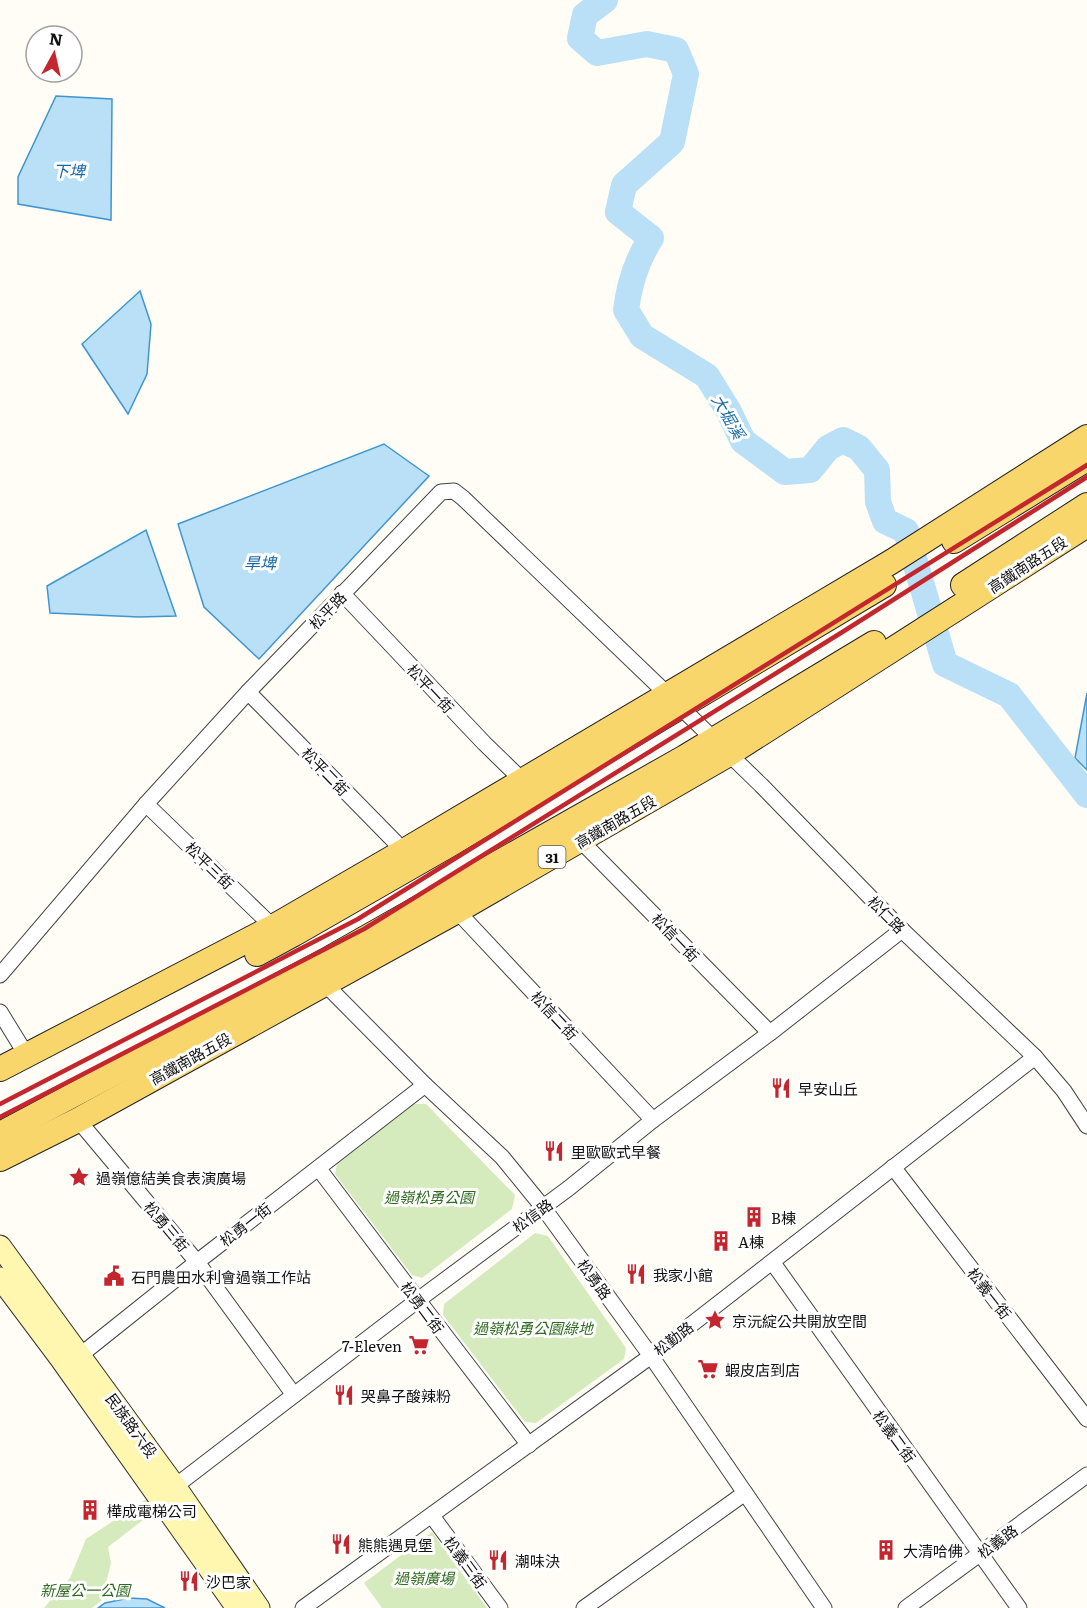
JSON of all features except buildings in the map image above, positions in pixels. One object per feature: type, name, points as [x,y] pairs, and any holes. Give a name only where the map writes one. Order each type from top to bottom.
[{"type":"main road","points":[[0,1087],[294,934],[674,700],[1087,437]]},
{"type":"main road","points":[[0,1069],[273,927],[522,780],[835,615],[1087,459]]},
{"type":"main road","name":"高鐵南路五段","points":[[0,1159],[78,1120],[582,841],[876,642],[1087,505]]},
{"type":"main road","name":"高鐵南路五段","points":[[0,1134],[722,747],[1087,525]]},
{"type":"main road","name":"民族路六段","points":[[0,1246],[73,1361],[167,1492],[259,1608]]},
{"type":"main road","name":"民族路六段","points":[[0,1278],[73,1361]]},
{"type":"main road","name":"民族路六段","points":[[167,1492],[237,1608]]},
{"type":"street","name":"松平路","points":[[0,975],[146,804],[248,692],[441,492],[454,491],[463,498],[674,700]]},
{"type":"street","name":"松平一街","points":[[342,593],[522,780]]},
{"type":"street","name":"松平二街","points":[[248,692],[404,851]]},
{"type":"street","name":"松仁路","points":[[674,700],[903,930],[1035,1057],[1064,1091],[1087,1126]]},
{"type":"street","name":"松平三街","points":[[146,804],[273,927]]},
{"type":"street","name":"松信一街","points":[[582,841],[770,1033]]},
{"type":"street","name":"松信二街","points":[[458,910],[653,1120]]},
{"type":"street","name":"松信路","points":[[167,1492],[542,1206],[569,1188],[653,1120],[903,930]]},
{"type":"street","name":"松勇路","points":[[325,984],[425,1085],[502,1157],[542,1206],[651,1356],[824,1608]]},
{"type":"street","points":[[0,1012],[27,1056]]},
{"type":"street","name":"松勤路","points":[[303,1608],[651,1356],[1035,1057]]},
{"type":"street","name":"松勇一街","points":[[73,1361],[425,1085]]},
{"type":"street","name":"松勇三街","points":[[78,1120],[197,1262],[294,1395]]},
{"type":"street","name":"松義一街","points":[[893,1167],[1087,1419]]},
{"type":"street","name":"松勇二街","points":[[319,1169],[530,1444]]},
{"type":"street","name":"松義二街","points":[[773,1263],[1018,1608]]},
{"type":"street","name":"松義路","points":[[906,1608],[1087,1475]]},
{"type":"street","points":[[584,1608],[745,1493]]},
{"type":"street","name":"松義三街","points":[[432,1516],[500,1608]]},
{"type":"green space","name":"過嶺松勇公園","points":[[414,1104],[426,1104],[515,1195],[512,1209],[422,1278],[412,1275],[335,1174],[337,1164]]},
{"type":"green space","name":"過嶺松勇公園綠地","points":[[535,1233],[548,1236],[626,1348],[624,1359],[536,1423],[525,1422],[443,1315],[444,1304]]},
{"type":"green space","name":"新屋公一公園","points":[[148,1498],[156,1510],[108,1547],[111,1563],[102,1600],[92,1608],[44,1608],[70,1578],[86,1539]]},
{"type":"green space","name":"過嶺廣場","points":[[432,1532],[487,1608],[382,1608],[364,1583]]},
{"type":"water","name":"下埤","points":[[56,96],[112,99],[111,220],[18,204],[18,177]]},
{"type":"water","points":[[140,291],[151,324],[147,374],[128,414],[82,344]]},
{"type":"water","name":"旱埤","points":[[384,444],[429,476],[259,659],[204,607],[178,524]]},
{"type":"water","points":[[146,530],[176,616],[139,617],[50,613],[47,586]]},
{"type":"water","points":[[1087,693],[1087,770],[1075,758]]},
{"type":"water","points":[[129,1598],[147,1599],[165,1608],[98,1608],[105,1603]]},
{"type":"waterway","name":"大堀溪","points":[[605,0],[585,15],[580,38],[597,53],[647,44],[676,50],[686,74],[672,142],[624,185],[618,212],[651,238],[634,272],[626,310],[642,336],[707,376],[728,410],[743,441],[785,472],[810,470],[828,448],[843,440],[859,448],[877,470],[878,502],[885,521],[906,531],[945,664],[1009,695],[1087,795]]},
{"type":"railway","points":[[0,1104],[358,919],[1087,465]]},
{"type":"railway","points":[[0,1117],[364,929],[1087,477]]},
{"type":"place","name":"早安山丘","points":[[781,1088]]},
{"type":"place","name":"里歐歐式早餐","points":[[554,1151]]},
{"type":"place","name":"過嶺億結美食表演廣場","points":[[79,1177]]},
{"type":"place","name":"B棟","points":[[754,1217]]},
{"type":"place","name":"A棟","points":[[721,1241]]},
{"type":"place","name":"我家小館","points":[[636,1274]]},
{"type":"place","name":"石門農田水利會過嶺工作站","points":[[114,1276]]},
{"type":"place","name":"京沅綻公共開放空間","points":[[715,1320]]},
{"type":"place","name":"7-Eleven","points":[[419,1345]]},
{"type":"place","name":"蝦皮店到店","points":[[708,1369]]},
{"type":"place","name":"哭鼻子酸辣粉","points":[[344,1395]]},
{"type":"place","name":"樺成電梯公司","points":[[90,1510]]},
{"type":"place","name":"熊熊遇見堡","points":[[341,1544]]},
{"type":"place","name":"大清哈佛","points":[[886,1550]]},
{"type":"place","name":"潮味決","points":[[498,1560]]},
{"type":"place","name":"沙巴家","points":[[189,1581]]}]
